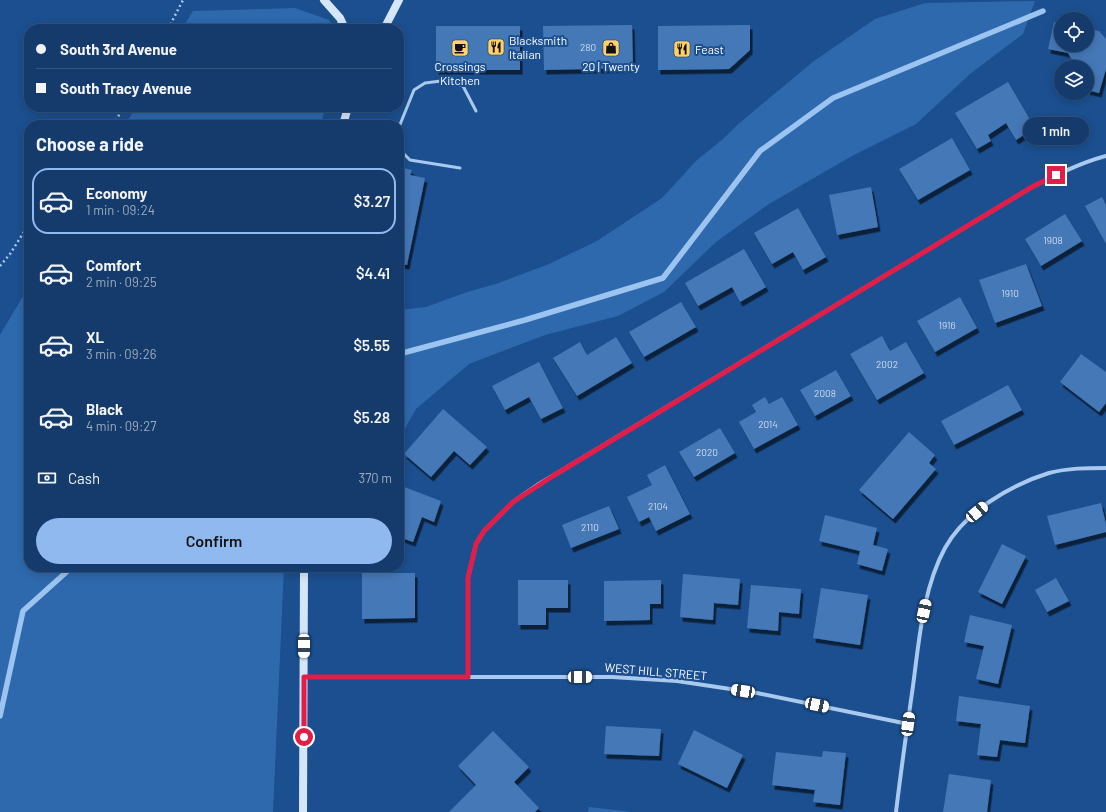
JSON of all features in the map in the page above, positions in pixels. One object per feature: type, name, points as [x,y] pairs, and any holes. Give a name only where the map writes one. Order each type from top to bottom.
[{"type":"main road","points":[[324,0],[340,18],[343,24]]},
{"type":"main road","points":[[387,24],[399,0]]},
{"type":"main road","points":[[303,812],[304,572]]},
{"type":"street","points":[[468,677],[468,578],[476,544],[484,531],[513,502],[553,476],[1032,187],[1080,164],[1106,156]]},
{"type":"street","points":[[896,812],[919,638],[930,584],[945,548],[956,531],[984,506],[1018,486],[1048,474],[1068,469],[1106,468]]},
{"type":"street","name":"WEST HILL STREET","points":[[304,677],[612,677],[677,681],[757,693],[908,724]]},
{"type":"lane","points":[[402,120],[414,90],[425,83],[449,80],[463,86],[476,111]]},
{"type":"lane","points":[[404,154],[410,160],[460,168]]},
{"type":"path","points":[[171,24],[183,0]]},
{"type":"path","points":[[0,266],[10,254],[24,232]]},
{"type":"shaded area","points":[[1035,1],[1023,34],[970,74],[916,124],[852,156],[769,204],[716,242],[664,292],[618,316],[545,335],[469,364],[416,409],[404,430],[404,309],[426,307],[467,292],[496,284],[549,264],[597,241],[662,198],[697,160],[814,61],[875,19],[925,3]]},
{"type":"shaded area","points":[[295,8],[329,20],[331,24],[185,24],[193,11]]},
{"type":"shaded area","points":[[133,112],[324,112],[322,120],[128,120]]},
{"type":"shaded area","points":[[24,294],[24,572],[284,572],[273,812],[0,812],[0,335]]},
{"type":"shaded area","points":[[589,807],[632,812],[588,812]]},
{"type":"building","points":[[1054,22],[1054,50],[1048,49]]},
{"type":"building","points":[[632,25],[633,68],[544,70],[543,26]]},
{"type":"building","points":[[750,25],[750,50],[729,69],[658,70],[658,26]]},
{"type":"building","points":[[436,26],[520,26],[520,70],[436,70]]},
{"type":"building","points":[[1094,30],[1099,31],[1106,39],[1106,69],[1099,93],[1094,92],[1094,60],[1072,60],[1068,53],[1063,52],[1094,52]]},
{"type":"building","points":[[1008,82],[1035,128],[1016,140],[1006,123],[988,135],[991,141],[977,149],[955,113]]},
{"type":"building","points":[[952,138],[970,170],[918,200],[899,169]]},
{"type":"building","points":[[404,168],[412,170],[410,175],[425,178],[407,265],[404,265]]},
{"type":"building","points":[[871,187],[878,227],[837,235],[829,195]]},
{"type":"building","points":[[1102,197],[1106,205],[1106,244],[1085,206]]},
{"type":"building","points":[[798,208],[826,257],[803,270],[793,252],[772,264],[754,233]]},
{"type":"building","points":[[1065,214],[1082,241],[1041,266],[1025,239]]},
{"type":"building","points":[[744,249],[766,287],[740,302],[732,287],[698,306],[685,283]]},
{"type":"building","points":[[1026,264],[1042,306],[995,323],[979,280]]},
{"type":"building","points":[[960,297],[977,328],[935,352],[917,321]]},
{"type":"building","points":[[681,302],[696,327],[644,357],[629,332]]},
{"type":"building","points":[[882,336],[890,351],[906,342],[924,373],[877,400],[850,354]]},
{"type":"building","points":[[616,337],[632,363],[577,396],[553,358],[580,342],[587,355]]},
{"type":"building","points":[[1081,354],[1106,372],[1106,403],[1099,412],[1060,382]]},
{"type":"building","points":[[539,362],[563,408],[541,419],[529,397],[505,410],[492,386]]},
{"type":"building","points":[[836,370],[851,396],[815,416],[800,390]]},
{"type":"building","points":[[1008,385],[1022,410],[954,445],[941,421]]},
{"type":"building","points":[[765,397],[769,404],[782,397],[798,425],[754,449],[739,422],[756,412],[752,405]]},
{"type":"building","points":[[443,409],[487,447],[470,465],[454,451],[431,477],[404,454]]},
{"type":"building","points":[[720,428],[735,453],[694,477],[679,452]]},
{"type":"building","points":[[909,432],[935,455],[929,463],[936,469],[893,519],[859,490]]},
{"type":"building","points":[[665,465],[690,514],[656,531],[649,517],[639,522],[627,497],[652,485],[647,475]]},
{"type":"building","points":[[404,487],[441,501],[434,522],[422,517],[413,542],[404,539]]},
{"type":"building","points":[[1101,503],[1106,524],[1106,532],[1055,545],[1047,516]]},
{"type":"building","points":[[609,506],[619,529],[571,548],[562,525]]},
{"type":"building","points":[[825,515],[877,528],[873,545],[888,549],[882,571],[857,564],[860,551],[819,541]]},
{"type":"building","points":[[1002,544],[1026,556],[1002,604],[978,592]]},
{"type":"building","points":[[362,573],[415,573],[415,618],[362,619]]},
{"type":"building","points":[[683,574],[740,579],[738,605],[714,603],[713,620],[680,617]]},
{"type":"building","points":[[1056,578],[1069,601],[1047,612],[1035,590]]},
{"type":"building","points":[[518,580],[568,580],[568,608],[546,608],[546,625],[518,625]]},
{"type":"building","points":[[661,580],[661,604],[650,604],[650,620],[604,621],[604,581]]},
{"type":"building","points":[[751,585],[801,589],[799,614],[779,612],[778,631],[747,628]]},
{"type":"building","points":[[821,588],[868,595],[860,645],[813,638]]},
{"type":"building","points":[[970,615],[1012,625],[998,684],[976,679],[984,646],[964,642]]},
{"type":"building","points":[[959,696],[1030,706],[1025,743],[1000,740],[997,757],[977,755],[981,724],[956,721]]},
{"type":"building","points":[[606,726],[661,729],[659,756],[604,754]]},
{"type":"building","points":[[694,730],[743,755],[727,788],[678,764]]},
{"type":"building","points":[[493,731],[529,767],[514,782],[539,808],[535,812],[449,812],[476,785],[458,766]]},
{"type":"building","points":[[823,751],[846,753],[840,805],[813,802],[815,790],[772,785],[776,752],[822,757]]},
{"type":"building","points":[[949,774],[991,780],[987,812],[943,812]]},
{"type":"waterway","points":[[404,353],[525,320],[663,278],[760,151],[833,98],[1043,11]]},
{"type":"waterway","points":[[0,716],[23,611],[66,572]]},
{"type":"place","name":"Blacksmith Italian","points":[[496,47]]},
{"type":"place","name":"Crossings Kitchen","points":[[460,48]]},
{"type":"place","name":"20 | Twenty","points":[[611,48]]},
{"type":"place","name":"Feast","points":[[682,49]]},
{"type":"route","points":[[304,737],[304,677],[468,677],[468,578],[476,544],[484,531],[513,502],[539,484],[1032,187],[1056,175]]}]
